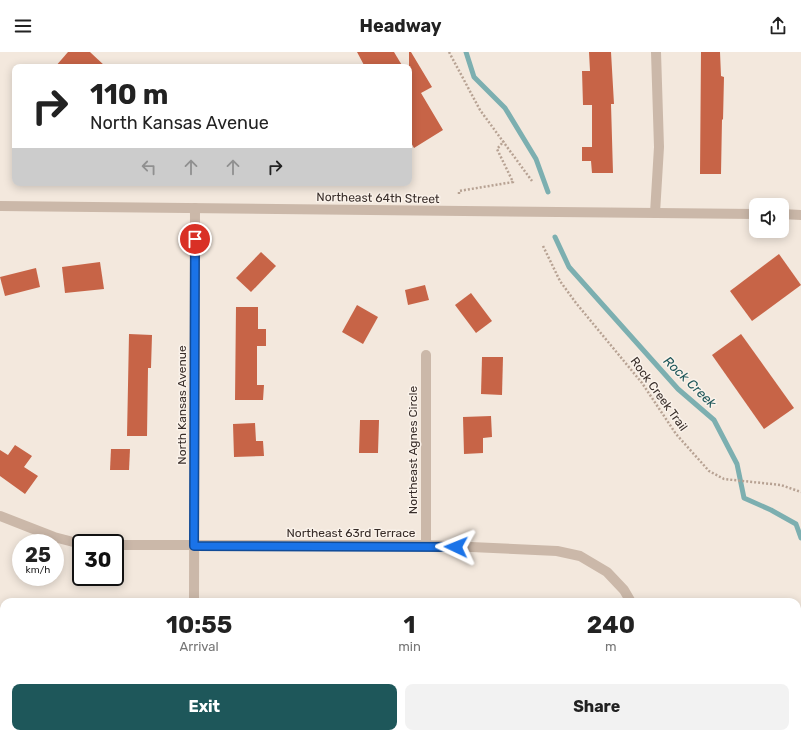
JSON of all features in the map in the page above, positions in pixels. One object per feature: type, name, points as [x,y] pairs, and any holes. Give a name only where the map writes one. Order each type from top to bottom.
[{"type":"street","points":[[655,213],[659,147],[656,52]]},
{"type":"street","name":"Northeast 64th Street","points":[[0,206],[749,214]]},
{"type":"street","name":"North Kansas Avenue","points":[[194,598],[195,208]]},
{"type":"street","points":[[789,214],[801,215]]},
{"type":"street","name":"Northeast Agnes Circle","points":[[426,355],[426,545]]},
{"type":"street","points":[[0,516],[22,526],[72,542]]},
{"type":"street","name":"Northeast 63rd Terrace","points":[[124,545],[426,545],[569,553],[590,560],[607,572],[624,590],[629,598]]},
{"type":"path","points":[[449,52],[480,110],[532,181]]},
{"type":"path","points":[[459,194],[459,191],[513,182],[497,149],[504,141]]},
{"type":"path","name":"Rock Creek Trail","points":[[543,246],[560,281],[576,303],[642,383],[676,434],[710,471],[724,479],[781,485],[801,492]]},
{"type":"building","points":[[68,52],[90,52],[103,64],[58,64]]},
{"type":"building","points":[[357,52],[394,52],[401,64],[363,64]]},
{"type":"building","points":[[409,52],[411,52],[432,87],[421,93],[443,130],[414,148],[412,144],[412,64],[409,64]]},
{"type":"building","points":[[589,52],[611,52],[614,104],[611,104],[613,173],[592,173],[591,161],[582,161],[582,147],[592,147],[592,105],[583,105],[582,71],[590,71]]},
{"type":"building","points":[[701,52],[720,52],[721,76],[724,77],[721,174],[700,174]]},
{"type":"building","points":[[261,252],[276,266],[251,292],[236,278]]},
{"type":"building","points":[[779,254],[801,285],[752,321],[730,291]]},
{"type":"building","points":[[100,262],[104,289],[65,293],[62,267]]},
{"type":"building","points":[[36,268],[40,287],[5,296],[0,277]]},
{"type":"building","points":[[425,285],[429,300],[408,305],[405,290]]},
{"type":"building","points":[[471,293],[492,321],[476,333],[455,305]]},
{"type":"building","points":[[357,305],[378,317],[363,344],[342,332]]},
{"type":"building","points":[[236,307],[258,307],[258,329],[266,329],[266,346],[257,346],[257,385],[264,385],[263,400],[235,400]]},
{"type":"building","points":[[129,334],[152,335],[151,368],[148,368],[147,436],[127,436]]},
{"type":"building","points":[[741,334],[794,408],[764,429],[712,355]]},
{"type":"building","points":[[482,357],[503,357],[502,395],[481,394]]},
{"type":"building","points":[[491,416],[492,437],[483,438],[483,453],[464,454],[463,417]]},
{"type":"building","points":[[360,420],[379,420],[378,453],[359,453]]},
{"type":"building","points":[[255,423],[256,441],[263,441],[264,456],[234,457],[233,424]]},
{"type":"building","points":[[15,445],[32,456],[24,467],[38,476],[25,494],[0,476],[0,450],[8,455]]},
{"type":"building","points":[[111,449],[130,449],[129,470],[110,470]]},
{"type":"waterway","name":"Rock Creek","points":[[466,52],[474,77],[505,108],[536,159],[548,192]]},
{"type":"waterway","name":"Rock Creek","points":[[555,237],[569,267],[678,389],[714,420],[737,464],[744,498],[771,510],[796,524],[801,538]]},
{"type":"route","points":[[195,239],[194,546],[426,545],[456,547]]}]
